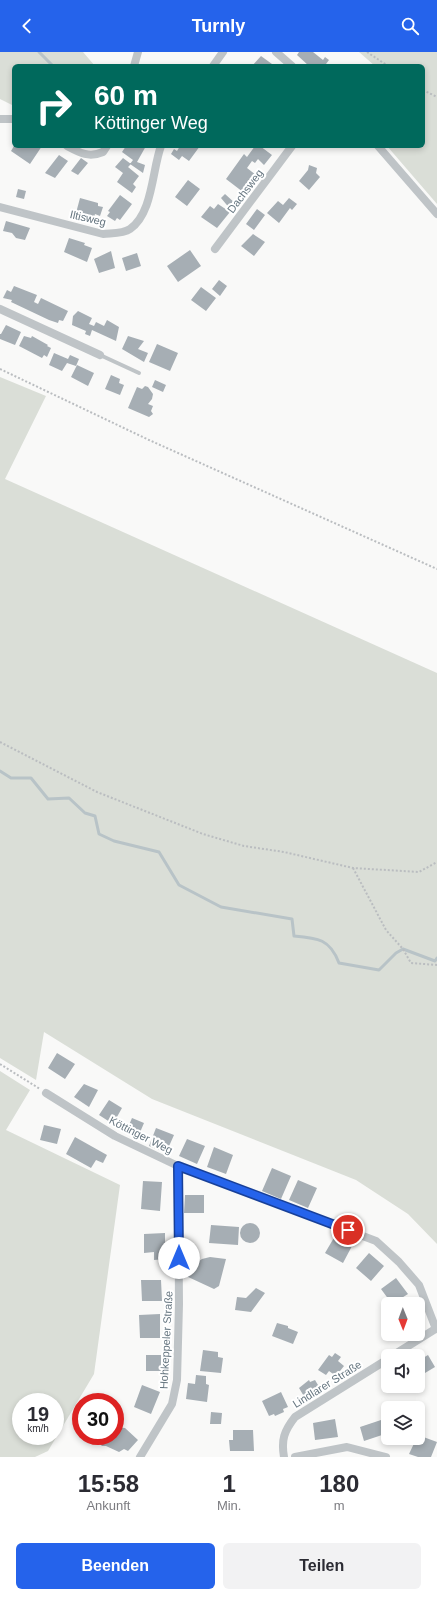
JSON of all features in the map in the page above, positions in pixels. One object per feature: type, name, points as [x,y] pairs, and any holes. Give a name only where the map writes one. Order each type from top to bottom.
[{"type":"street","points":[[135,64],[138,52]]},
{"type":"street","points":[[215,64],[224,52]]},
{"type":"street","points":[[276,52],[290,64]]},
{"type":"street","points":[[0,119],[12,119]]},
{"type":"street","points":[[70,148],[81,154],[94,156],[104,152],[106,148]]},
{"type":"street","name":"Iltisweg","points":[[0,207],[103,234],[119,233],[130,229],[146,206],[160,148]]},
{"type":"street","name":"Dachsweg","points":[[215,249],[291,148]]},
{"type":"street","points":[[380,148],[437,214]]},
{"type":"street","points":[[0,309],[100,355]]},
{"type":"street","name":"Köttinger Weg","points":[[46,1093],[115,1136],[178,1166],[376,1241],[399,1262],[419,1285],[437,1328]]},
{"type":"street","name":"Hohkeppeler Straße","points":[[140,1457],[172,1404],[177,1380],[179,1304],[178,1166]]},
{"type":"street","points":[[403,1349],[437,1328]]},
{"type":"street","name":"Lindlarer Straße","points":[[284,1457],[282,1443],[285,1429],[295,1417],[381,1363]]},
{"type":"street","points":[[295,1457],[347,1447],[386,1457]]},
{"type":"lane","points":[[100,355],[139,373]]},
{"type":"path","points":[[367,52],[385,64]]},
{"type":"path","points":[[425,91],[437,97]]},
{"type":"path","points":[[0,369],[149,440],[437,569]]},
{"type":"path","points":[[0,742],[97,792],[203,834],[244,846],[284,852],[353,868],[419,872],[437,862]]},
{"type":"path","points":[[353,868],[386,930],[403,949],[411,963],[437,965]]},
{"type":"path","points":[[0,1064],[46,1093]]},
{"type":"shaded area","points":[[0,52],[83,52],[93,64],[12,64],[12,105],[0,99]]},
{"type":"shaded area","points":[[359,52],[437,52],[437,204],[389,148],[425,148],[425,64],[373,64]]},
{"type":"shaded area","points":[[0,377],[46,396],[5,479],[437,673],[437,1244],[408,1214],[356,1180],[152,1099],[44,1032],[36,1080],[0,1058]]},
{"type":"shaded area","points":[[0,1071],[30,1090],[6,1130],[120,1185],[94,1374],[83,1393],[72,1393],[72,1411],[64,1424],[64,1393],[12,1393],[12,1445],[52,1445],[48,1451],[35,1457],[0,1457]]},
{"type":"building","points":[[299,52],[313,52],[323,60],[325,57],[329,60],[326,64],[307,64],[297,55]]},
{"type":"building","points":[[261,56],[272,64],[254,64]]},
{"type":"building","points":[[13,148],[41,148],[30,164],[11,151]]},
{"type":"building","points":[[125,148],[145,148],[137,162],[145,165],[143,173],[130,164],[133,160],[122,152]]},
{"type":"building","points":[[179,148],[199,148],[189,161],[182,156],[179,160],[171,154],[174,149],[177,151]]},
{"type":"building","points":[[254,148],[263,148],[272,155],[264,165],[258,159],[255,163],[252,161],[247,168],[256,175],[243,192],[226,179],[244,154],[247,157]]},
{"type":"building","points":[[59,155],[68,161],[55,178],[45,173]]},
{"type":"building","points":[[81,158],[88,163],[78,175],[71,171]]},
{"type":"building","points":[[123,158],[131,164],[128,167],[139,176],[133,184],[136,187],[132,193],[117,182],[123,173],[115,167]]},
{"type":"building","points":[[309,165],[317,168],[316,173],[320,177],[309,190],[299,181],[308,170]]},
{"type":"building","points":[[188,180],[200,189],[187,206],[175,197]]},
{"type":"building","points":[[18,189],[26,191],[24,199],[16,197]]},
{"type":"building","points":[[225,194],[236,204],[231,210],[221,198]]},
{"type":"building","points":[[120,195],[132,204],[120,220],[117,218],[115,221],[107,216],[110,212],[108,211]]},
{"type":"building","points":[[80,198],[98,203],[98,206],[103,207],[100,216],[95,214],[94,218],[76,213]]},
{"type":"building","points":[[289,198],[297,204],[292,210],[290,208],[279,223],[267,213],[278,201],[283,205]]},
{"type":"building","points":[[218,204],[230,212],[217,228],[201,217],[210,206],[214,209]]},
{"type":"building","points":[[257,209],[265,215],[254,230],[246,224]]},
{"type":"building","points":[[6,221],[30,228],[25,240],[16,238],[12,233],[3,231]]},
{"type":"building","points":[[253,234],[265,242],[254,256],[241,246]]},
{"type":"building","points":[[69,238],[85,243],[84,245],[92,248],[87,262],[64,252]]},
{"type":"building","points":[[190,250],[201,266],[178,282],[167,266]]},
{"type":"building","points":[[111,251],[115,268],[99,273],[94,259]]},
{"type":"building","points":[[137,253],[141,266],[126,271],[122,258]]},
{"type":"building","points":[[219,280],[227,286],[220,296],[212,289]]},
{"type":"building","points":[[14,286],[37,295],[34,302],[38,304],[41,298],[68,311],[63,321],[59,320],[58,323],[49,320],[11,302],[12,300],[3,298],[7,290],[11,292]]},
{"type":"building","points":[[201,287],[216,298],[206,311],[191,300]]},
{"type":"building","points":[[78,311],[92,318],[89,324],[94,326],[96,322],[104,326],[107,320],[119,327],[116,341],[92,330],[90,336],[85,334],[86,331],[72,325],[73,316]]},
{"type":"building","points":[[6,325],[21,332],[15,345],[0,339],[0,334]]},
{"type":"building","points":[[24,336],[31,338],[32,336],[48,345],[47,346],[51,348],[47,357],[44,355],[42,358],[19,346]]},
{"type":"building","points":[[128,336],[144,341],[138,349],[148,353],[144,362],[122,349]]},
{"type":"building","points":[[157,344],[178,353],[170,371],[149,362]]},
{"type":"building","points":[[54,353],[68,359],[70,355],[79,359],[76,366],[67,363],[62,371],[49,365]]},
{"type":"building","points":[[77,365],[94,373],[88,386],[71,377]]},
{"type":"building","points":[[111,375],[120,379],[119,383],[124,385],[120,395],[105,389]]},
{"type":"building","points":[[155,380],[166,385],[163,392],[152,387]]},
{"type":"building","points":[[145,386],[148,387],[153,394],[152,399],[148,404],[153,406],[151,411],[153,414],[149,417],[128,408],[137,387],[142,389]]},
{"type":"building","points":[[57,1053],[75,1064],[65,1079],[48,1068]]},
{"type":"building","points":[[84,1084],[98,1090],[89,1107],[74,1097]]},
{"type":"building","points":[[109,1100],[122,1108],[113,1124],[99,1115]]},
{"type":"building","points":[[132,1118],[144,1123],[138,1137],[126,1132]]},
{"type":"building","points":[[44,1125],[61,1129],[57,1144],[40,1140]]},
{"type":"building","points":[[156,1128],[174,1135],[166,1153],[149,1146]]},
{"type":"building","points":[[75,1137],[107,1155],[103,1163],[96,1160],[91,1168],[66,1154]]},
{"type":"building","points":[[187,1139],[205,1146],[197,1164],[179,1156]]},
{"type":"building","points":[[214,1147],[233,1155],[226,1174],[207,1167]]},
{"type":"building","points":[[272,1168],[291,1176],[281,1199],[262,1191]]},
{"type":"building","points":[[298,1180],[317,1188],[308,1208],[289,1200]]},
{"type":"building","points":[[143,1181],[162,1182],[160,1211],[141,1209]]},
{"type":"building","points":[[185,1195],[204,1195],[204,1213],[184,1213]]},
{"type":"building","points":[[250,1223],[257,1226],[260,1233],[257,1240],[250,1243],[243,1240],[240,1233],[243,1226]]},
{"type":"building","points":[[211,1225],[239,1227],[238,1245],[209,1243]]},
{"type":"building","points":[[165,1233],[165,1259],[154,1260],[154,1252],[144,1253],[144,1234]]},
{"type":"building","points":[[335,1236],[352,1246],[343,1263],[325,1253]]},
{"type":"building","points":[[369,1253],[384,1266],[371,1281],[356,1268]]},
{"type":"building","points":[[210,1257],[226,1259],[219,1286],[214,1289],[186,1276],[188,1269],[202,1259]]},
{"type":"building","points":[[396,1278],[408,1294],[403,1297],[387,1297],[381,1289]]},
{"type":"building","points":[[141,1280],[161,1280],[162,1301],[142,1301]]},
{"type":"building","points":[[256,1288],[265,1293],[251,1312],[235,1310],[237,1297],[246,1298]]},
{"type":"building","points":[[160,1314],[160,1338],[140,1338],[139,1315]]},
{"type":"building","points":[[277,1323],[288,1326],[288,1328],[298,1332],[293,1344],[272,1336]]},
{"type":"building","points":[[203,1350],[218,1352],[218,1357],[223,1358],[221,1373],[200,1371]]},
{"type":"building","points":[[335,1353],[341,1357],[338,1361],[344,1366],[336,1376],[329,1371],[326,1375],[318,1370],[329,1355],[332,1357]]},
{"type":"building","points":[[146,1355],[161,1355],[161,1371],[146,1371]]},
{"type":"building","points":[[428,1355],[435,1367],[425,1373],[425,1357]]},
{"type":"building","points":[[196,1375],[206,1376],[206,1384],[209,1385],[207,1402],[186,1399],[188,1383],[195,1384]]},
{"type":"building","points":[[309,1380],[310,1382],[315,1380],[321,1390],[305,1398],[299,1388]]},
{"type":"building","points":[[142,1385],[160,1392],[151,1414],[134,1407]]},
{"type":"building","points":[[281,1392],[288,1407],[283,1409],[284,1412],[275,1416],[274,1414],[269,1416],[262,1401]]},
{"type":"building","points":[[211,1412],[222,1413],[221,1424],[210,1424]]},
{"type":"building","points":[[335,1419],[338,1437],[315,1440],[313,1423]]},
{"type":"building","points":[[381,1420],[381,1435],[364,1441],[360,1427]]},
{"type":"building","points":[[124,1428],[138,1440],[128,1451],[124,1449],[119,1452],[106,1446],[101,1445],[124,1445]]},
{"type":"building","points":[[233,1430],[253,1430],[254,1451],[230,1451],[229,1440],[233,1440]]},
{"type":"building","points":[[425,1438],[437,1442],[431,1457],[418,1457],[409,1454],[413,1445],[425,1445]]},
{"type":"waterway","points":[[39,52],[51,64]]},
{"type":"waterway","points":[[0,771],[11,778],[31,778],[48,799],[69,798],[85,813],[95,816],[99,834],[114,841],[159,852],[179,885],[221,907],[292,919],[294,936],[322,941],[332,949],[339,963],[379,970],[396,953],[403,949],[435,961],[437,958]]},
{"type":"route","points":[[179,1258],[178,1166],[348,1230]]}]
